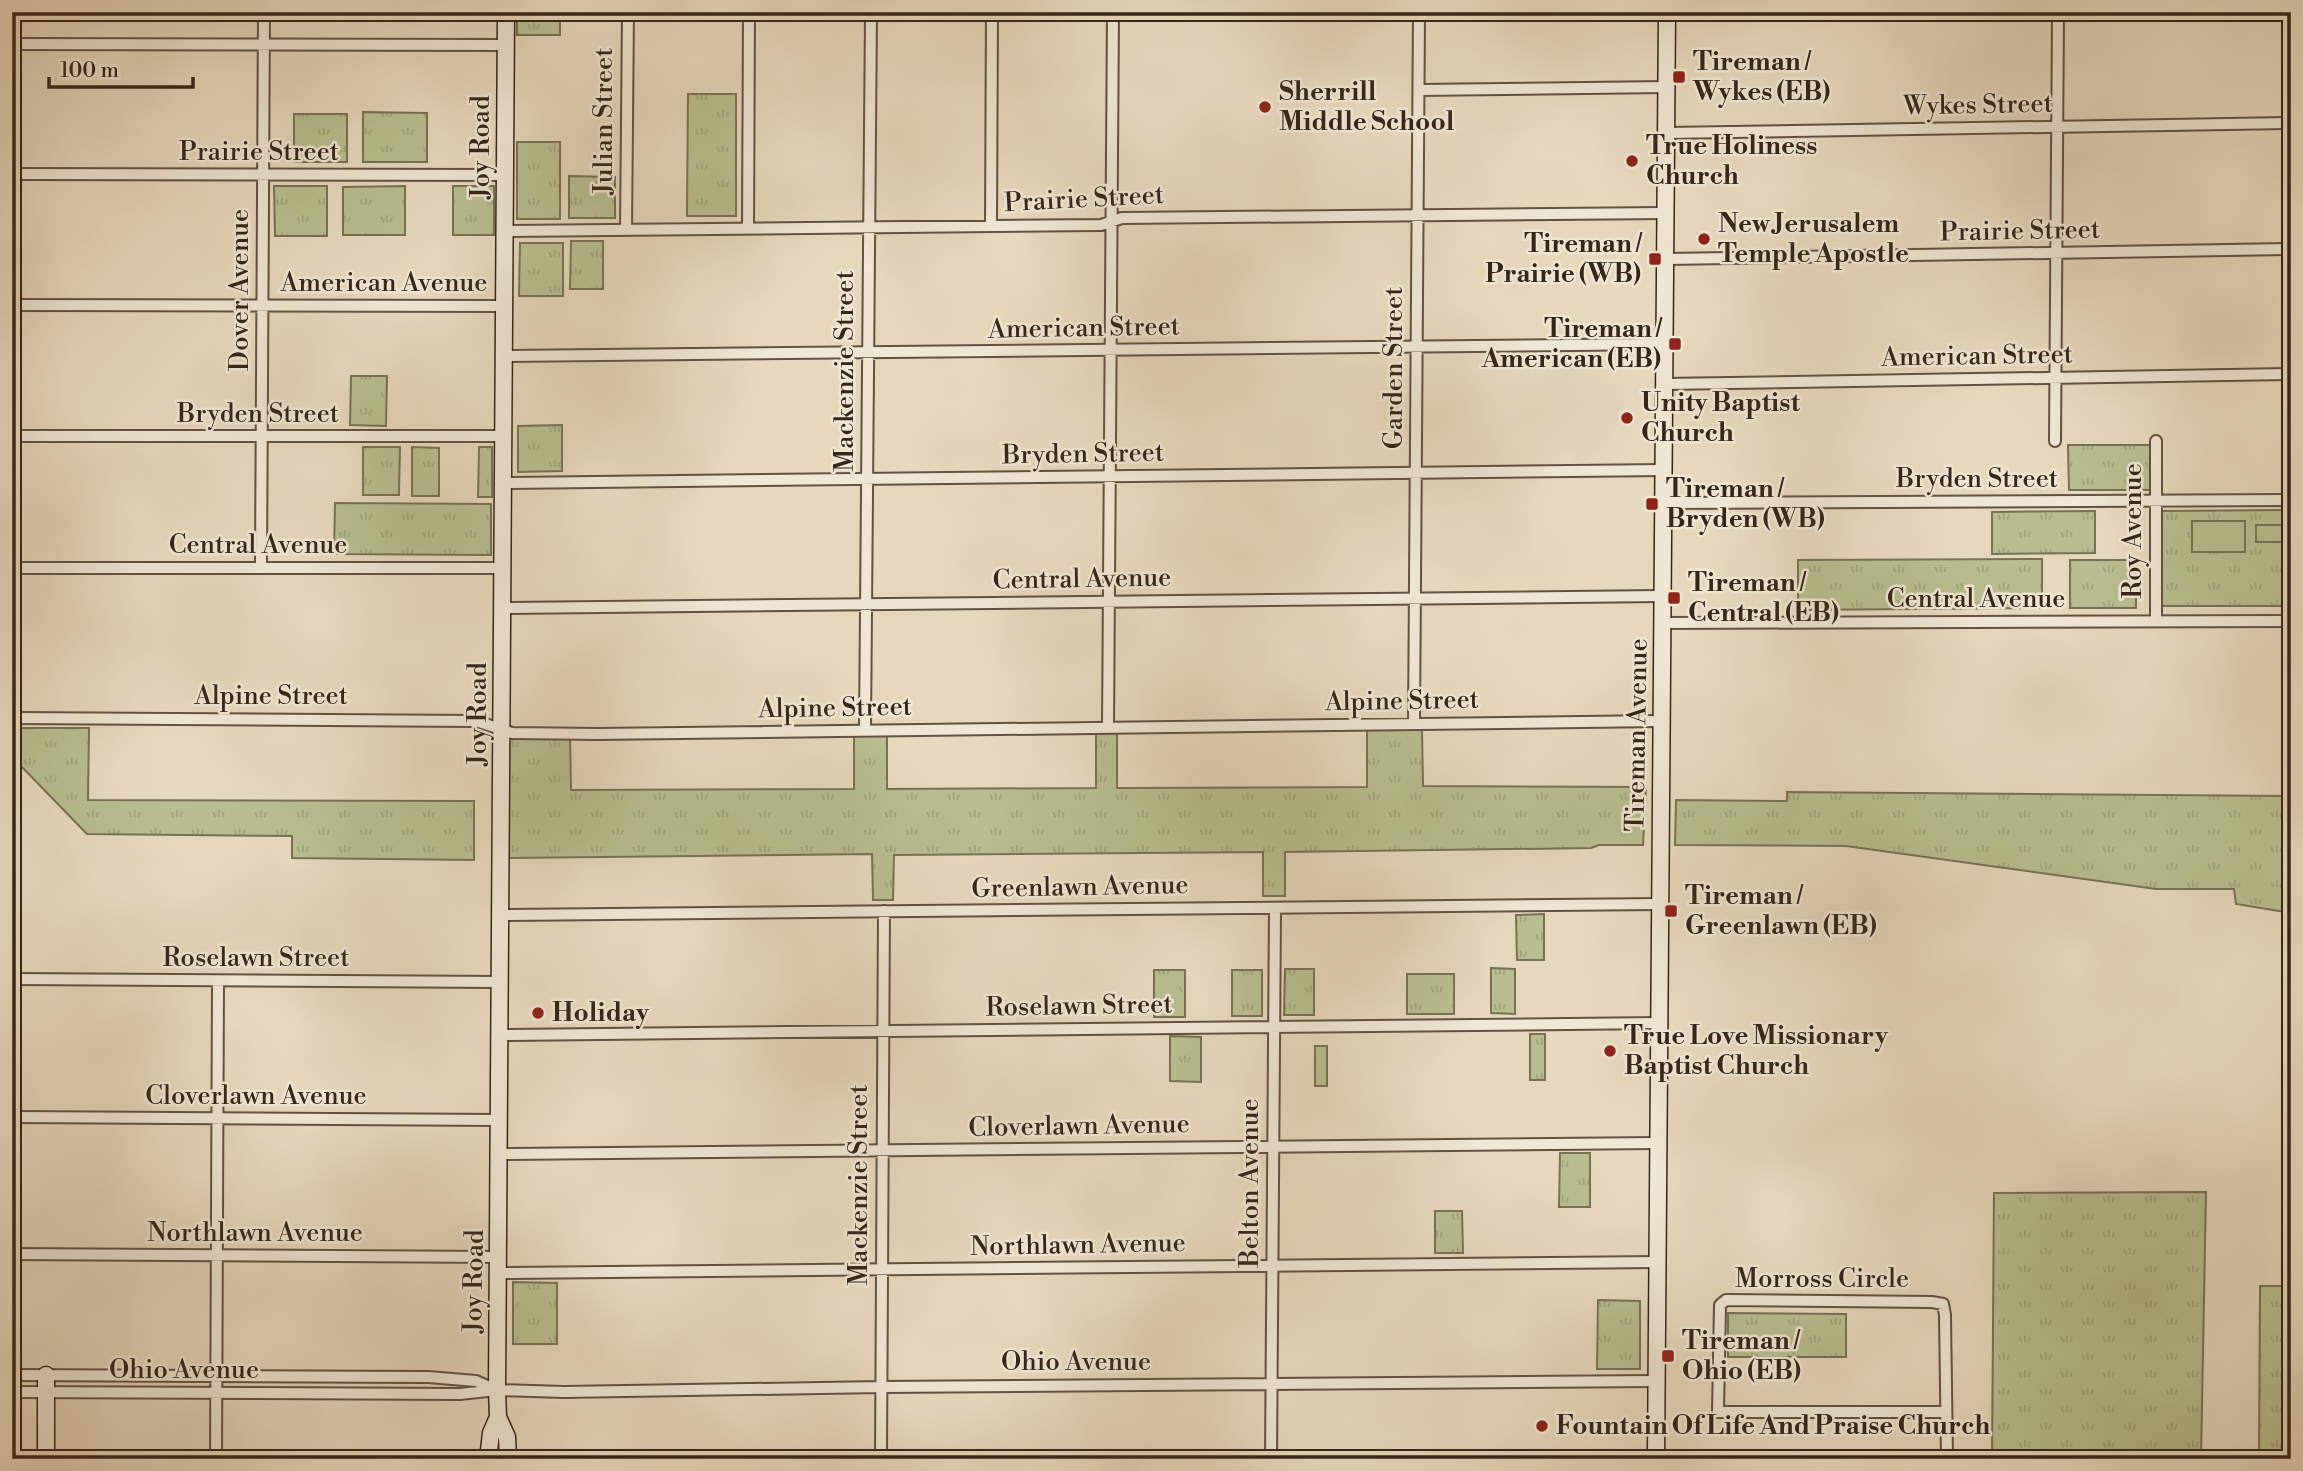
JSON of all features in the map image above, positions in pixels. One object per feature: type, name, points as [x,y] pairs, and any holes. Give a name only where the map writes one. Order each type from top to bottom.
[{"type":"street","name":"Dover Avenue","points":[[261,568],[264,12]]},
{"type":"street","name":"Joy Road","points":[[506,12],[497,1390],[498,1417],[507,1437],[508,1459]]},
{"type":"street","name":"Julian Street","points":[[626,230],[628,12]]},
{"type":"street","points":[[748,228],[749,12]]},
{"type":"street","name":"Mackenzie Street","points":[[865,730],[871,12]]},
{"type":"street","points":[[991,226],[992,12]]},
{"type":"street","points":[[1108,727],[1113,12]]},
{"type":"street","name":"Garden Street","points":[[1414,724],[1419,12]]},
{"type":"street","name":"Tireman Avenue","points":[[1656,1459],[1667,12]]},
{"type":"street","points":[[2055,441],[2058,12]]},
{"type":"street","points":[[12,44],[506,45]]},
{"type":"street","points":[[1419,90],[1667,87]]},
{"type":"street","name":"Wykes Street","points":[[1666,133],[2291,123]]},
{"type":"street","name":"Prairie Street","points":[[12,174],[505,175]]},
{"type":"street","name":"Prairie Street","points":[[505,231],[1101,225],[1122,218],[1666,213]]},
{"type":"street","name":"Prairie Street","points":[[1665,259],[2291,249]]},
{"type":"street","name":"American Avenue","points":[[12,305],[504,306]]},
{"type":"street","name":"American Street","points":[[504,356],[1664,344]]},
{"type":"street","name":"American Street","points":[[1664,384],[2291,374]]},
{"type":"street","name":"Bryden Street","points":[[12,436],[504,436]]},
{"type":"street","name":"Roy Avenue","points":[[2156,440],[2156,621]]},
{"type":"street","name":"Bryden Street","points":[[503,483],[1664,470]]},
{"type":"street","name":"Bryden Street","points":[[1663,503],[2291,500]]},
{"type":"street","name":"Central Avenue","points":[[12,568],[503,568]]},
{"type":"street","name":"Central Avenue","points":[[503,608],[1662,596]]},
{"type":"street","name":"Central Avenue","points":[[1662,623],[2291,621]]},
{"type":"street","name":"Alpine Street","points":[[12,718],[476,720],[512,733],[598,734],[1661,721]]},
{"type":"street","name":"Greenlawn Avenue","points":[[501,915],[1660,904]]},
{"type":"street","name":"Belton Avenue","points":[[1271,1459],[1275,908]]},
{"type":"street","name":"Mackenzie Street","points":[[881,1459],[884,911]]},
{"type":"street","name":"Roselawn Street","points":[[12,979],[500,982]]},
{"type":"street","points":[[216,1459],[218,981]]},
{"type":"street","name":"Roselawn Street","points":[[500,1035],[1659,1023]]},
{"type":"street","name":"Cloverlawn Avenue","points":[[12,1117],[499,1120]]},
{"type":"street","name":"Cloverlawn Avenue","points":[[499,1154],[1658,1143]]},
{"type":"street","name":"Northlawn Avenue","points":[[12,1254],[881,1270],[1657,1262]]},
{"type":"street","name":"Morross Circle","points":[[1946,1412],[1718,1412],[1722,1302],[1942,1304],[1945,1315],[1947,1459]]},
{"type":"street","name":"Ohio Avenue","points":[[12,1375],[460,1379],[476,1381],[497,1390]]},
{"type":"street","points":[[46,1375],[46,1459]]},
{"type":"street","points":[[356,1376],[356,1394]]},
{"type":"street","name":"Ohio Avenue","points":[[12,1392],[460,1394],[497,1390],[1657,1381]]},
{"type":"street","name":"Joy Road","points":[[488,1459],[491,1433],[498,1417]]},
{"type":"green space","points":[[517,12],[560,12],[560,35],[517,35]]},
{"type":"green space","points":[[688,94],[736,94],[736,216],[687,216]]},
{"type":"green space","points":[[363,112],[427,113],[427,162],[363,162]]},
{"type":"green space","points":[[294,114],[347,114],[347,162],[294,162]]},
{"type":"green space","points":[[517,142],[560,142],[560,219],[517,219]]},
{"type":"green space","points":[[569,176],[615,177],[615,218],[569,218]]},
{"type":"green space","points":[[274,186],[327,186],[327,236],[275,236]]},
{"type":"green space","points":[[405,186],[405,235],[343,235],[343,187]]},
{"type":"green space","points":[[453,186],[494,186],[494,235],[453,235]]},
{"type":"green space","points":[[571,241],[603,241],[603,289],[570,289]]},
{"type":"green space","points":[[520,243],[563,243],[563,296],[519,296]]},
{"type":"green space","points":[[351,376],[387,376],[386,426],[350,425]]},
{"type":"green space","points":[[562,425],[562,471],[518,472],[518,426]]},
{"type":"green space","points":[[2068,445],[2151,445],[2151,490],[2069,490]]},
{"type":"green space","points":[[363,447],[400,447],[399,495],[363,495]]},
{"type":"green space","points":[[412,447],[439,448],[439,496],[412,496]]},
{"type":"green space","points":[[479,447],[492,447],[492,497],[478,497]]},
{"type":"green space","points":[[335,503],[491,504],[491,555],[334,554]]},
{"type":"green space","points":[[2291,510],[2291,606],[2161,606],[2161,511]]},
{"type":"green space","points":[[2095,511],[2095,553],[1992,554],[1992,512]]},
{"type":"green space","points":[[2192,521],[2245,521],[2245,552],[2192,552]]},
{"type":"green space","points":[[2256,525],[2282,525],[2282,542],[2256,542]]},
{"type":"green space","points":[[2042,559],[2042,608],[1798,610],[1798,560]]},
{"type":"green space","points":[[2070,560],[2136,560],[2136,608],[2070,608]]},
{"type":"green space","points":[[12,728],[89,728],[88,800],[474,801],[474,860],[292,858],[292,836],[87,834],[20,765],[12,765]]},
{"type":"green space","points":[[1422,729],[1423,786],[1646,787],[1643,845],[1285,852],[1285,896],[1263,896],[1263,852],[894,855],[893,900],[873,900],[872,854],[501,858],[502,733],[570,732],[571,790],[854,789],[854,735],[887,735],[887,789],[1096,788],[1096,733],[1117,733],[1117,788],[1367,787],[1367,730]]},
{"type":"green space","points":[[1787,792],[2291,796],[2291,913],[2236,904],[2234,889],[2156,889],[1846,846],[1675,845],[1676,800],[1787,801]]},
{"type":"green space","points":[[1544,914],[1544,960],[1517,960],[1516,915]]},
{"type":"green space","points":[[1491,968],[1515,969],[1515,1014],[1491,1013]]},
{"type":"green space","points":[[1285,969],[1314,969],[1314,1015],[1284,1015]]},
{"type":"green space","points":[[1154,970],[1185,970],[1185,1017],[1154,1017]]},
{"type":"green space","points":[[1232,970],[1262,970],[1262,1016],[1232,1016]]},
{"type":"green space","points":[[1407,974],[1454,974],[1454,1014],[1407,1014]]},
{"type":"green space","points":[[1530,1034],[1545,1034],[1545,1080],[1530,1080]]},
{"type":"green space","points":[[1170,1036],[1201,1037],[1201,1082],[1170,1081]]},
{"type":"green space","points":[[1315,1046],[1327,1046],[1327,1086],[1315,1086]]},
{"type":"green space","points":[[1560,1153],[1590,1153],[1590,1207],[1559,1207]]},
{"type":"green space","points":[[2206,1192],[2201,1459],[1992,1459],[1994,1193]]},
{"type":"green space","points":[[1435,1211],[1462,1211],[1463,1253],[1435,1253]]},
{"type":"green space","points":[[513,1282],[557,1283],[557,1344],[513,1344]]},
{"type":"green space","points":[[2260,1286],[2291,1286],[2291,1459],[2259,1459]]},
{"type":"green space","points":[[1598,1300],[1640,1301],[1640,1369],[1597,1369]]},
{"type":"green space","points":[[1728,1313],[1846,1314],[1846,1357],[1728,1357]]},
{"type":"place","name":"Tireman / Wykes (EB)","points":[[1679,77]]},
{"type":"place","name":"Sherrill Middle School","points":[[1265,107]]},
{"type":"place","name":"True Holiness Church","points":[[1632,161]]},
{"type":"place","name":"New Jerusalem Temple Apostle","points":[[1704,239]]},
{"type":"place","name":"Tireman / Prairie (WB)","points":[[1655,259]]},
{"type":"place","name":"Tireman / American (EB)","points":[[1675,344]]},
{"type":"place","name":"Unity Baptist Church","points":[[1627,418]]},
{"type":"place","name":"Tireman / Bryden (WB)","points":[[1652,504]]},
{"type":"place","name":"Tireman / Central (EB)","points":[[1674,598]]},
{"type":"place","name":"Tireman / Greenlawn (EB)","points":[[1671,911]]},
{"type":"place","name":"Holiday","points":[[538,1013]]},
{"type":"place","name":"True Love Missionary Baptist Church","points":[[1610,1051]]},
{"type":"place","name":"Tireman / Ohio (EB)","points":[[1668,1356]]},
{"type":"place","name":"Fountain Of Life And Praise Church","points":[[1542,1426]]}]
